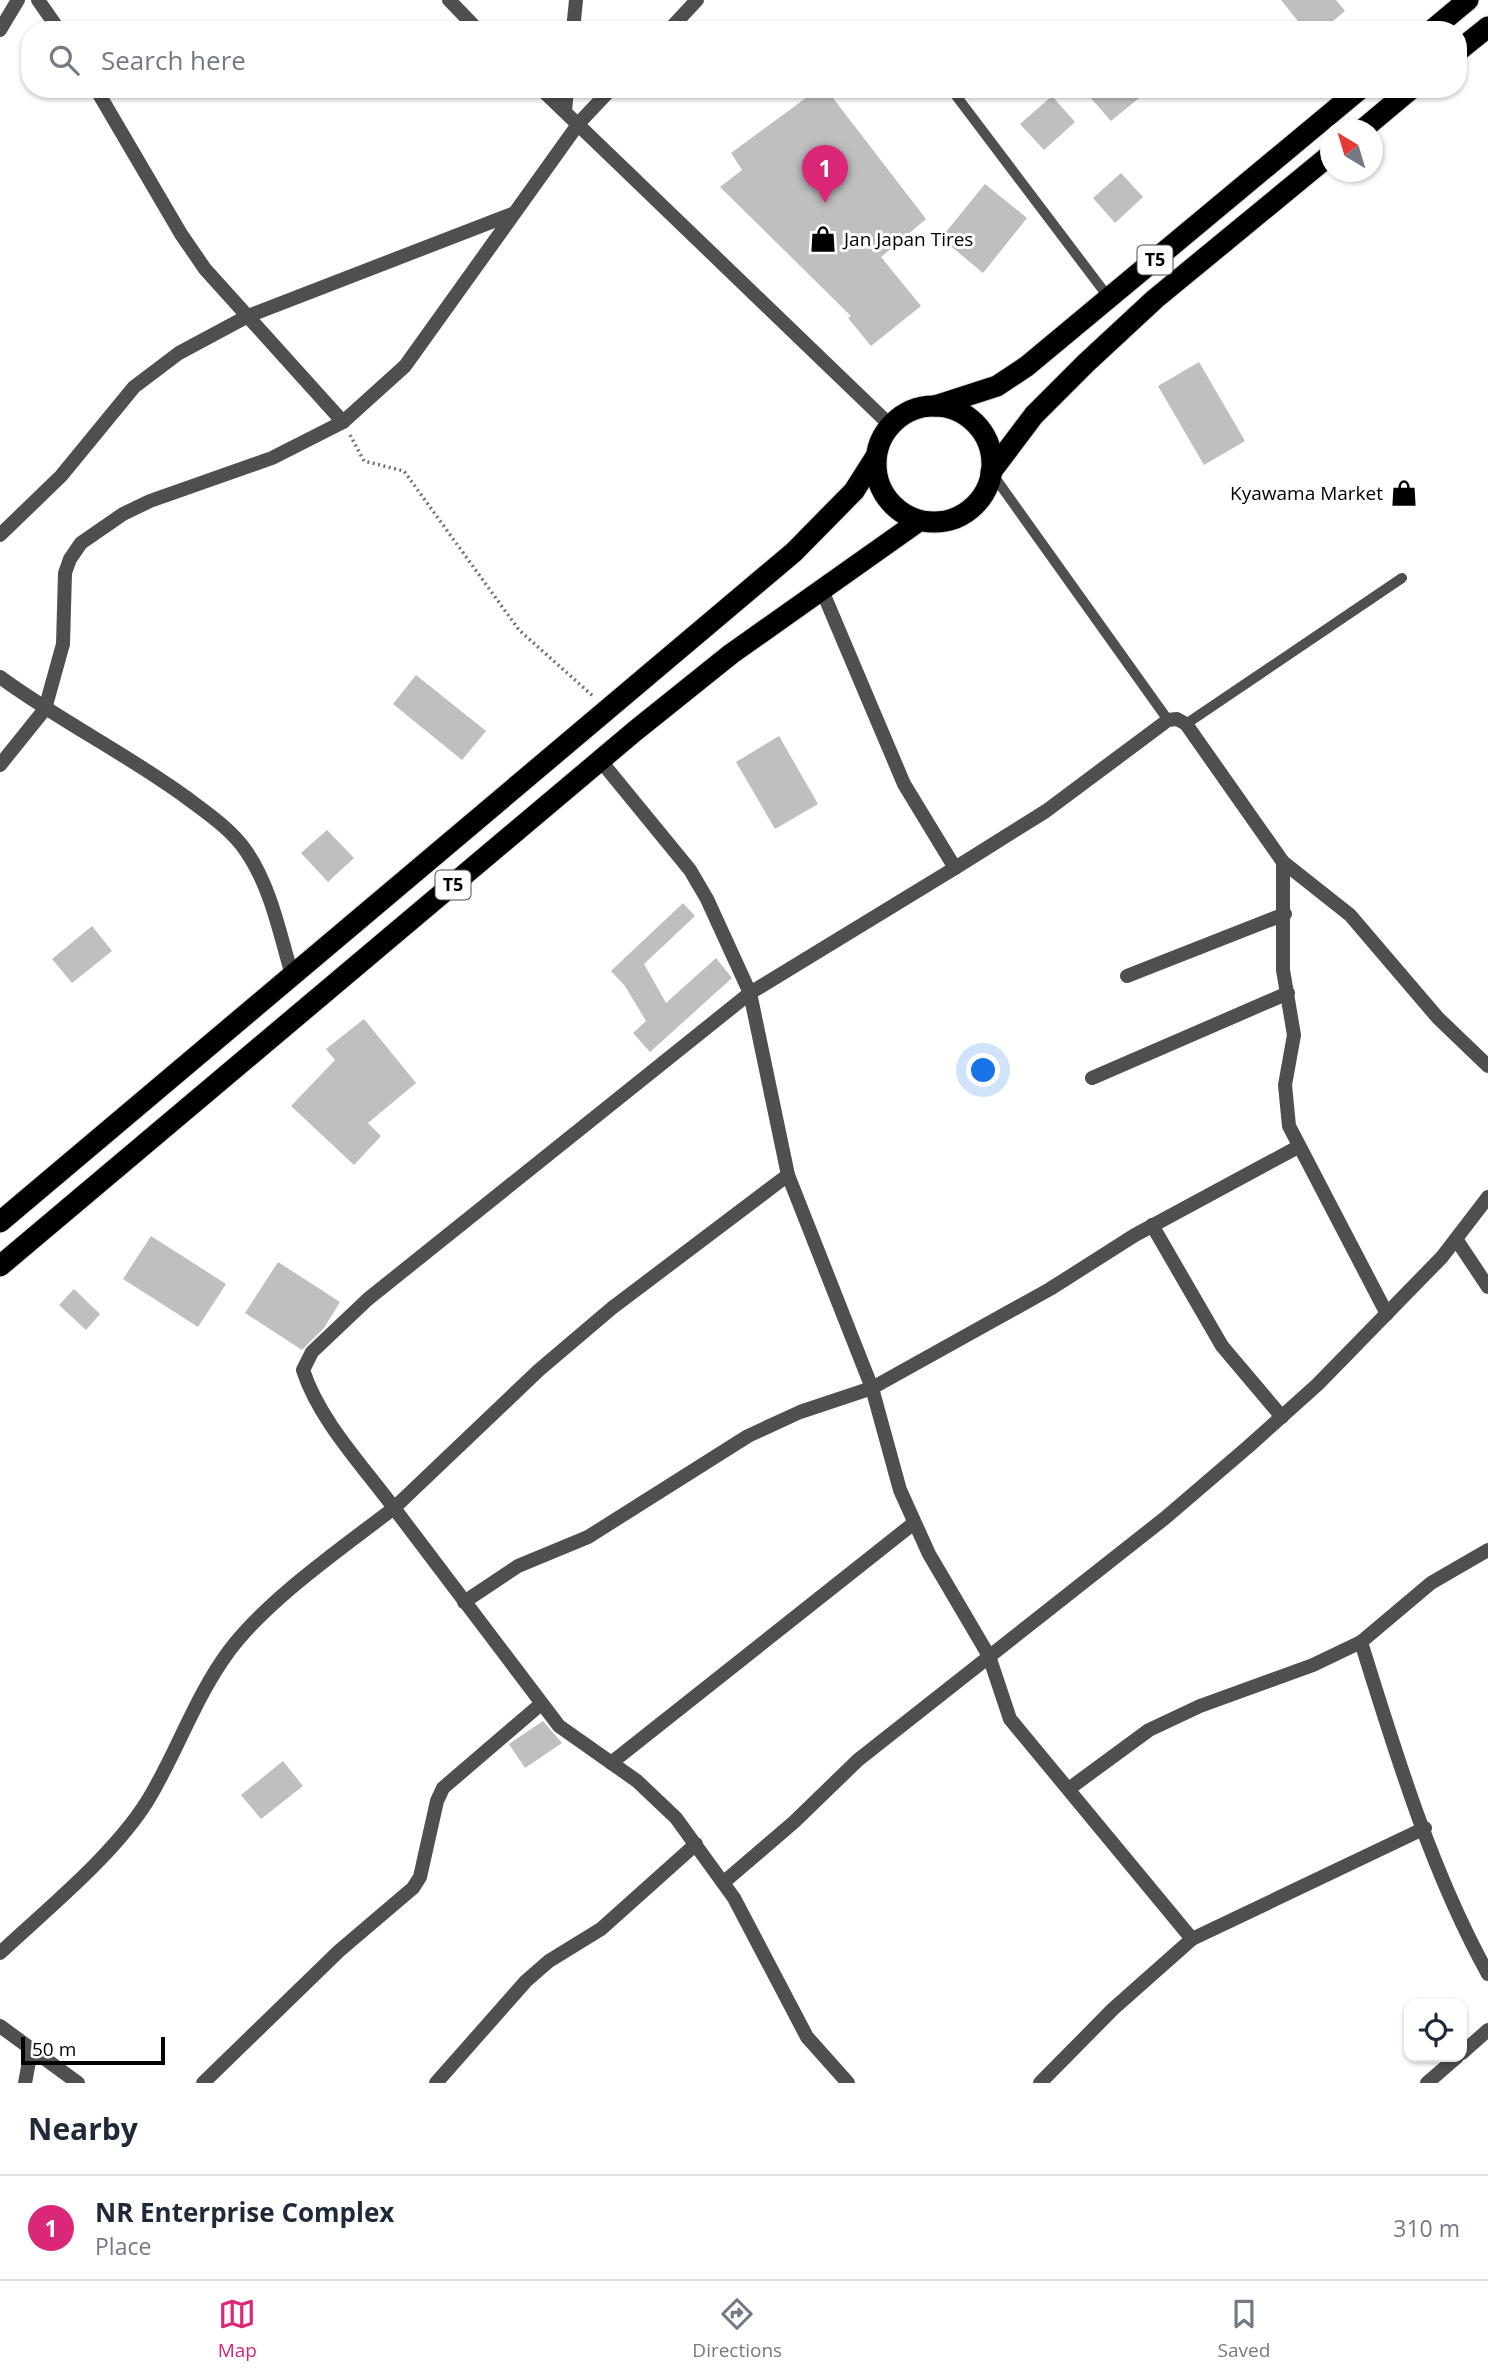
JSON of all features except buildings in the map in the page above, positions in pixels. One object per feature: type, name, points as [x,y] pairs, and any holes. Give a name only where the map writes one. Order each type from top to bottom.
[{"type":"highway","points":[[1443,21],[1468,0]]},
{"type":"highway","points":[[1467,44],[1488,27]]},
{"type":"highway","name":"T5","points":[[3,1213],[292,975],[794,552],[854,491],[875,458],[890,425],[915,409],[935,406],[997,386],[1027,366],[1349,98]]},
{"type":"highway","points":[[1375,119],[1400,98]]},
{"type":"highway","name":"T5","points":[[0,1266],[600,760],[731,654],[919,521],[943,522],[966,513],[983,495],[991,472],[1034,415],[1086,363],[1155,299],[1320,165]]},
{"type":"highway","points":[[935,406],[959,412],[978,426],[990,448],[991,472]]},
{"type":"highway","points":[[875,458],[882,493],[899,512],[919,521]]},
{"type":"street","points":[[0,30],[18,0]]},
{"type":"street","points":[[38,0],[53,21]]},
{"type":"street","points":[[449,0],[469,21]]},
{"type":"street","points":[[574,21],[576,0]]},
{"type":"street","points":[[677,21],[697,0]]},
{"type":"street","points":[[101,98],[181,234],[205,269],[343,422]]},
{"type":"street","points":[[551,98],[890,425]]},
{"type":"street","points":[[565,111],[566,98]]},
{"type":"street","points":[[0,765],[45,709],[65,628],[65,573],[70,559],[81,543],[100,528],[141,506],[272,458],[343,422],[405,366],[579,123],[603,98]]},
{"type":"street","points":[[0,535],[61,475],[134,387],[179,353],[248,316],[513,214]]},
{"type":"street","points":[[821,588],[904,783],[955,868]]},
{"type":"street","points":[[0,677],[45,709],[152,772],[204,811],[246,850],[261,879],[292,975]]},
{"type":"street","points":[[848,2083],[821,2055],[802,2029],[775,1972],[724,1882],[696,1844],[655,1797],[559,1726],[541,1704],[319,1403],[306,1380],[303,1370],[305,1361],[332,1331],[368,1299],[750,993],[1046,811],[1168,720],[1177,719],[1186,724],[1283,862],[1350,915],[1438,1018],[1488,1066]]},
{"type":"street","points":[[600,760],[690,870],[707,899],[750,993],[788,1175],[872,1388],[900,1490],[914,1523],[989,1656],[1010,1719],[1070,1788],[1192,1939]]},
{"type":"street","points":[[1283,862],[1283,970],[1294,1035],[1285,1085],[1285,1107],[1298,1147],[1387,1314]]},
{"type":"street","points":[[1127,976],[1285,914]]},
{"type":"street","points":[[1092,1078],[1288,993]]},
{"type":"street","points":[[464,1602],[518,1566],[588,1537],[748,1436],[791,1416],[872,1388],[1050,1289],[1152,1225],[1298,1147]]},
{"type":"street","points":[[0,1953],[129,1826],[148,1800],[190,1715],[231,1649],[267,1611],[394,1508],[539,1370],[591,1326],[788,1175]]},
{"type":"street","points":[[724,1882],[794,1822],[858,1760],[1165,1518],[1282,1417],[1387,1314],[1456,1239],[1488,1197]]},
{"type":"street","points":[[1152,1225],[1222,1346],[1282,1417]]},
{"type":"street","points":[[1456,1239],[1488,1287]]},
{"type":"street","points":[[611,1763],[914,1523]]},
{"type":"street","points":[[1070,1788],[1149,1730],[1200,1706],[1313,1665],[1361,1642],[1431,1583],[1488,1550]]},
{"type":"street","points":[[1361,1642],[1392,1741],[1455,1907],[1488,1974]]},
{"type":"street","points":[[203,2083],[339,1951],[413,1888],[423,1864],[437,1801],[443,1788],[541,1704]]},
{"type":"street","points":[[1040,2083],[1113,2009],[1192,1939],[1425,1828]]},
{"type":"street","points":[[436,2083],[526,1981],[549,1961],[601,1928],[696,1844]]},
{"type":"street","points":[[0,2026],[78,2083]]},
{"type":"street","points":[[1467,2049],[1488,2030]]},
{"type":"street","points":[[25,2083],[31,2051]]},
{"type":"street","points":[[1427,2083],[1451,2062]]},
{"type":"lane","points":[[958,98],[1109,298]]},
{"type":"lane","points":[[991,472],[1168,720]]},
{"type":"lane","points":[[1186,724],[1402,578]]},
{"type":"path","points":[[343,422],[364,461],[404,471],[519,630],[608,710]]},
{"type":"place","name":"NR Enterprise Complex","points":[[825,203]]},
{"type":"place","name":"Jan Japan Tires","points":[[823,239]]},
{"type":"place","name":"Kyawama Market","points":[[1404,493]]}]
